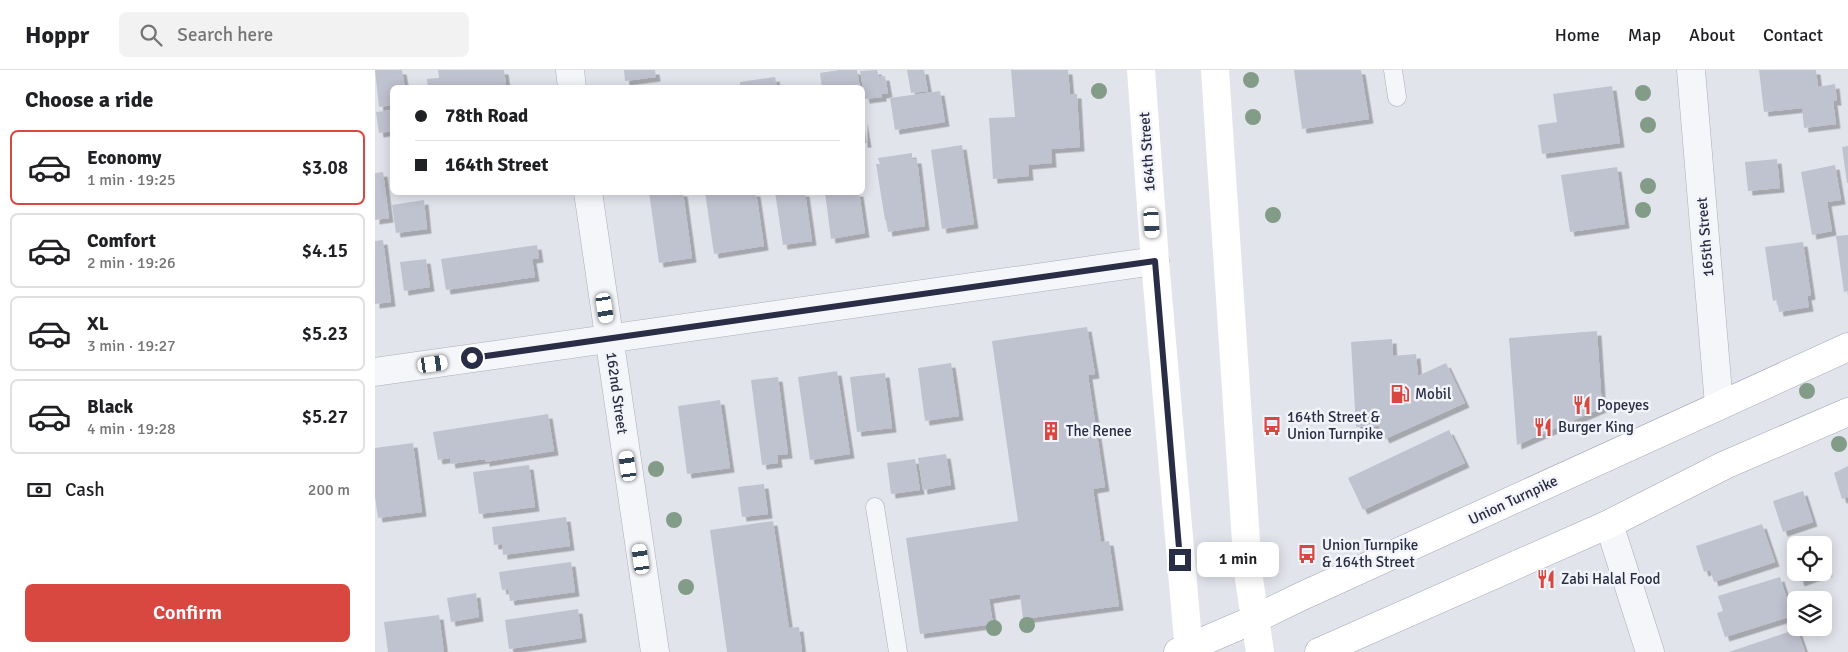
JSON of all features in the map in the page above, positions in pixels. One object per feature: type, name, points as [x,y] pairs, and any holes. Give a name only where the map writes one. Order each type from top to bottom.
[{"type":"main road","name":"164th Street","points":[[1141,70],[1185,651]]},
{"type":"main road","points":[[1215,70],[1248,572],[1260,652]]},
{"type":"main road","name":"Union Turnpike","points":[[1185,651],[1719,405],[1848,348]]},
{"type":"main road","points":[[1319,652],[1609,524],[1725,465],[1848,412]]},
{"type":"street","points":[[570,70],[572,85]]},
{"type":"street","name":"165th Street","points":[[1691,70],[1719,405]]},
{"type":"street","name":"162nd Street","points":[[588,195],[655,652]]},
{"type":"street","points":[[375,372],[1155,261]]},
{"type":"street","points":[[1609,524],[1650,652]]},
{"type":"lane","points":[[1393,70],[1397,97]]},
{"type":"lane","points":[[875,507],[898,652]]},
{"type":"building","points":[[375,70],[402,70],[404,85],[390,85],[390,105],[379,107]]},
{"type":"building","points":[[438,70],[504,70],[506,84],[428,85],[427,79],[439,78]]},
{"type":"building","points":[[624,70],[655,70],[656,77],[625,81]]},
{"type":"building","points":[[857,70],[860,85],[822,85],[820,73]]},
{"type":"building","points":[[877,70],[879,77],[885,76],[888,93],[882,94],[882,97],[865,99],[865,85],[862,85],[860,71]]},
{"type":"building","points":[[907,70],[924,70],[928,91],[911,93]]},
{"type":"building","points":[[1011,70],[1068,70],[1070,94],[1077,94],[1080,147],[1051,149],[1052,163],[1028,165],[1029,176],[993,179],[989,118],[1015,117]]},
{"type":"building","points":[[1294,70],[1361,70],[1369,119],[1302,129]]},
{"type":"building","points":[[1759,70],[1816,70],[1818,87],[1835,84],[1837,101],[1833,101],[1836,124],[1804,128],[1802,108],[1764,112]]},
{"type":"building","points":[[775,77],[776,85],[740,85],[740,82]]},
{"type":"building","points":[[1612,86],[1620,143],[1542,154],[1538,125],[1557,122],[1553,94]]},
{"type":"building","points":[[940,91],[945,122],[895,130],[890,98]]},
{"type":"building","points":[[390,110],[390,131],[379,133],[376,112]]},
{"type":"building","points":[[962,145],[974,224],[942,229],[931,150]]},
{"type":"building","points":[[1848,146],[1848,183],[1847,183],[1842,147]]},
{"type":"building","points":[[912,153],[912,159],[917,159],[925,226],[888,232],[876,164],[880,164],[878,158]]},
{"type":"building","points":[[1777,159],[1780,188],[1748,191],[1745,162]]},
{"type":"building","points":[[1835,165],[1841,200],[1827,202],[1832,231],[1812,235],[1801,172]]},
{"type":"building","points":[[1617,167],[1625,224],[1570,232],[1561,175]]},
{"type":"building","points":[[383,172],[389,218],[375,220],[375,173]]},
{"type":"building","points":[[649,195],[683,195],[692,258],[659,263]]},
{"type":"building","points":[[705,195],[756,195],[764,246],[714,254]]},
{"type":"building","points":[[775,195],[805,195],[812,241],[783,245]]},
{"type":"building","points":[[825,195],[859,195],[865,233],[831,239]]},
{"type":"building","points":[[424,200],[427,229],[396,233],[392,205]]},
{"type":"building","points":[[1848,235],[1848,291],[1844,292],[1836,236]]},
{"type":"building","points":[[383,240],[391,302],[375,304],[375,241]]},
{"type":"building","points":[[1803,242],[1811,295],[1807,296],[1809,307],[1779,312],[1777,300],[1773,301],[1765,247]]},
{"type":"building","points":[[537,245],[539,258],[532,259],[535,277],[446,290],[441,259]]},
{"type":"building","points":[[426,259],[430,287],[404,291],[400,262]]},
{"type":"building","name":"The Renee","points":[[1087,327],[1095,374],[1088,375],[1105,487],[1093,489],[1101,542],[1109,541],[1119,606],[1023,619],[1020,594],[989,599],[993,624],[920,634],[906,538],[1018,521],[992,341]]},
{"type":"building","points":[[1597,331],[1602,408],[1517,445],[1509,338]]},
{"type":"building","points":[[1392,339],[1393,356],[1416,354],[1418,376],[1446,363],[1465,403],[1385,439],[1379,426],[1356,427],[1351,342]]},
{"type":"building","points":[[951,363],[959,416],[925,421],[918,368]]},
{"type":"building","points":[[837,371],[850,454],[810,460],[798,377]]},
{"type":"building","points":[[885,373],[892,428],[857,432],[850,377]]},
{"type":"building","points":[[778,377],[788,454],[777,455],[778,463],[762,465],[751,380]]},
{"type":"building","points":[[720,400],[730,468],[687,474],[678,406]]},
{"type":"building","points":[[548,414],[554,451],[485,462],[485,459],[451,464],[450,458],[438,460],[433,432]]},
{"type":"building","points":[[1449,430],[1465,463],[1363,510],[1348,478]]},
{"type":"building","points":[[413,443],[422,512],[378,518],[375,497],[375,448]]},
{"type":"building","points":[[946,454],[951,485],[923,490],[918,458]]},
{"type":"building","points":[[915,459],[920,490],[891,494],[887,463]]},
{"type":"building","points":[[529,465],[535,507],[479,514],[473,472]]},
{"type":"building","points":[[1848,466],[1848,497],[1842,499],[1834,473]]},
{"type":"building","points":[[764,484],[768,514],[742,517],[738,487]]},
{"type":"building","points":[[1803,491],[1813,522],[1783,532],[1773,501]]},
{"type":"building","points":[[566,517],[570,546],[503,555],[502,544],[494,545],[492,527]]},
{"type":"building","points":[[773,521],[789,628],[799,627],[802,652],[727,652],[710,530]]},
{"type":"building","points":[[1762,524],[1775,562],[1714,582],[1710,570],[1704,572],[1696,546]]},
{"type":"building","points":[[571,562],[575,592],[510,601],[508,589],[502,590],[499,572]]},
{"type":"building","points":[[1780,577],[1787,600],[1787,618],[1725,637],[1717,613],[1723,611],[1718,596]]},
{"type":"building","points":[[476,593],[479,617],[451,622],[447,598]]},
{"type":"building","points":[[578,609],[582,638],[509,649],[505,620]]},
{"type":"building","points":[[439,615],[444,652],[388,652],[384,622]]},
{"type":"building","points":[[1787,632],[1787,636],[1799,636],[1805,652],[1729,652]]},
{"type":"place","name":"Mobil","points":[[1400,394]]},
{"type":"place","name":"Popeyes","points":[[1582,405]]},
{"type":"place","name":"164th Street & Union Turnpike","points":[[1272,426]]},
{"type":"place","name":"Burger King","points":[[1543,427]]},
{"type":"place","name":"The Renee","points":[[1051,431]]},
{"type":"place","name":"Union Turnpike & 164th Street","points":[[1307,554]]},
{"type":"place","name":"Zabi Halal Food","points":[[1546,579]]},
{"type":"route","points":[[472,358],[1155,261],[1180,560]]}]
